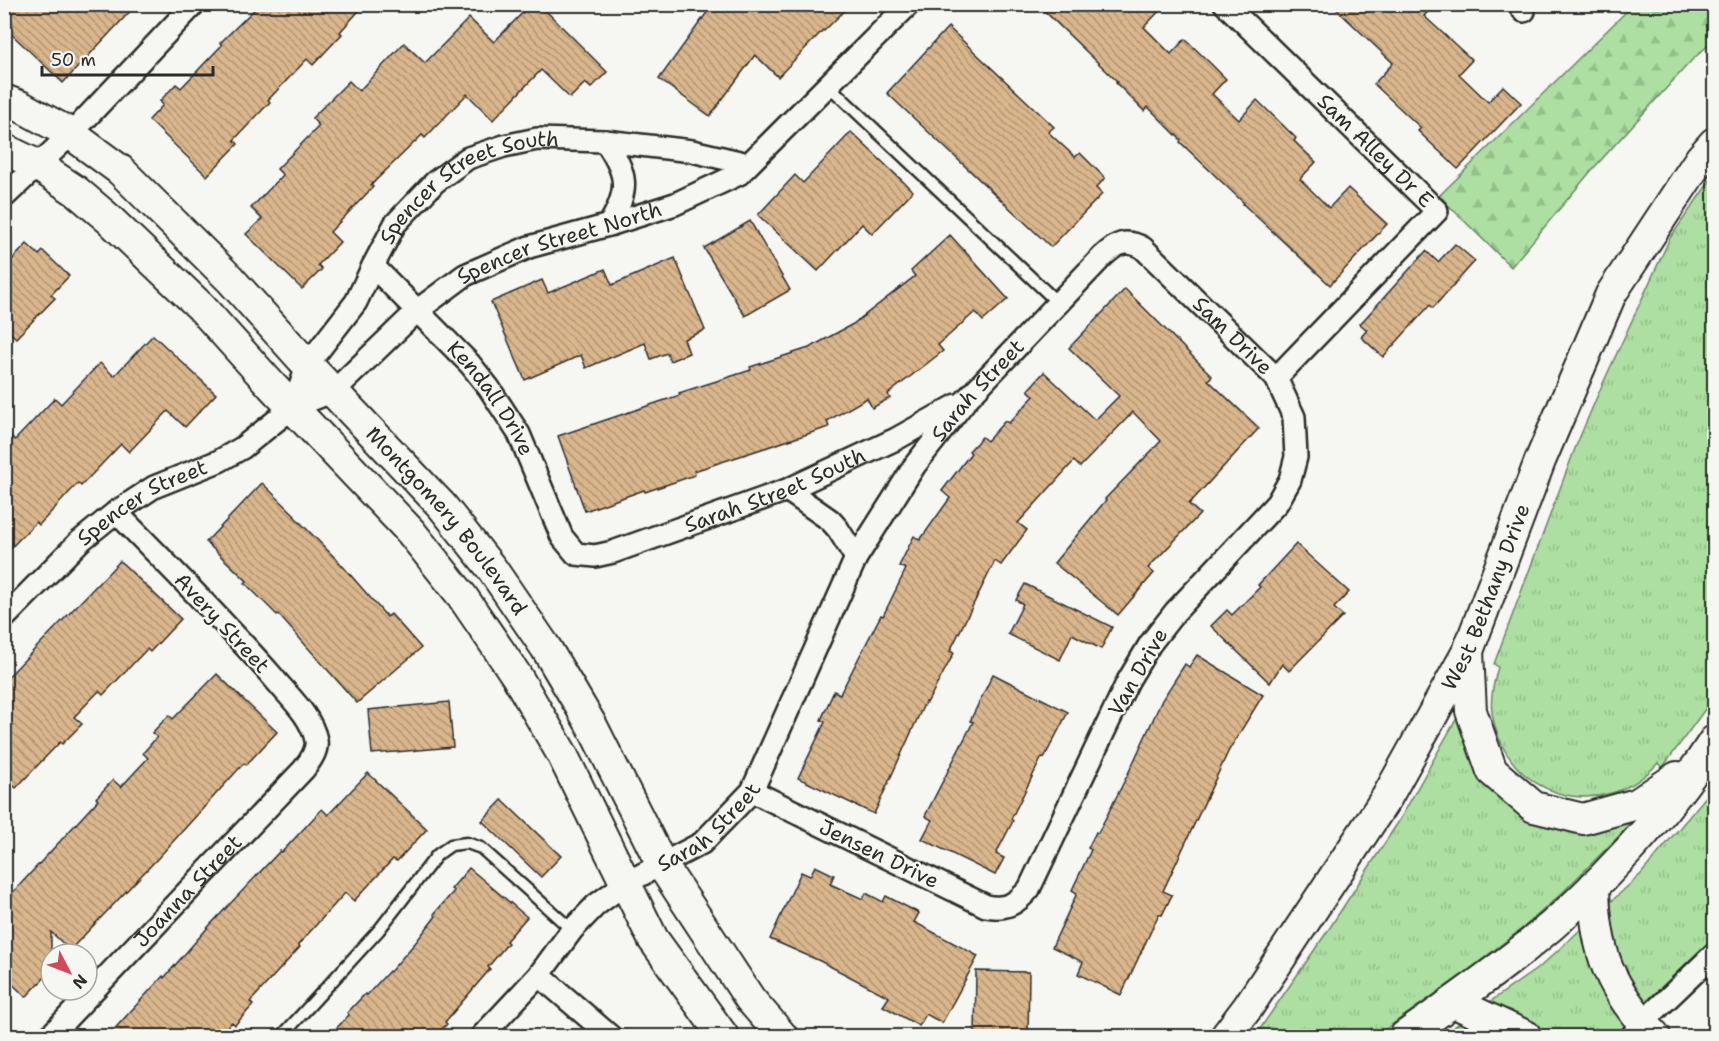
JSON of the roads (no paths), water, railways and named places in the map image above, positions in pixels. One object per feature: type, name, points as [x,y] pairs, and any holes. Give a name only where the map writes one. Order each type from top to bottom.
[{"type":"street","points":[[4,197],[71,134],[194,4]]},
{"type":"street","points":[[829,86],[909,4]]},
{"type":"street","name":"Sam Alley Dr E","points":[[1226,4],[1437,211],[1276,378]]},
{"type":"street","name":"Spencer Street North","points":[[293,407],[334,391],[418,310],[465,274],[529,247],[675,204],[739,174],[829,86]]},
{"type":"street","name":"Montgomery Boulevard","points":[[4,100],[20,106],[71,134],[120,170],[230,279],[442,506],[492,569],[546,648],[586,716],[662,865],[750,999],[782,1036]]},
{"type":"street","name":"Spencer Street South","points":[[293,407],[308,364],[357,302],[395,224],[435,182],[468,159],[504,146],[537,139],[605,141],[692,151],[748,164]]},
{"type":"street","points":[[605,141],[619,160],[624,182],[621,205],[609,225]]},
{"type":"street","name":"West Bethany Drive","points":[[1226,1036],[1248,1007],[1387,797],[1468,651],[1540,461],[1611,294],[1700,159],[1714,143]]},
{"type":"street","name":"Montgomery Boulevard","points":[[4,149],[37,165],[76,191],[109,219],[201,307],[411,532],[462,597],[516,675],[562,754],[653,939],[723,1036]]},
{"type":"street","name":"Sam Drive","points":[[1125,243],[1134,243],[1156,260],[1276,378],[1294,417],[1296,457]]},
{"type":"street","name":"Sarah Street","points":[[482,1036],[539,975],[572,930],[596,905],[626,884],[702,843],[752,791],[856,558],[915,465],[966,400],[1102,257],[1114,246],[1125,243]]},
{"type":"street","name":"Kendall Drive","points":[[373,266],[470,364],[505,410],[519,434],[562,537],[576,554]]},
{"type":"street","name":"Sarah Street South","points":[[576,554],[595,556],[613,552],[787,490],[896,439],[966,400]]},
{"type":"street","name":"Spencer Street","points":[[4,618],[79,542],[116,512],[154,487],[219,461],[242,448],[293,407]]},
{"type":"street","name":"Van Drive","points":[[1009,907],[1029,889],[1128,681],[1150,644],[1175,612],[1277,503],[1290,480],[1296,457]]},
{"type":"street","points":[[787,490],[830,520],[856,558]]},
{"type":"street","name":"Avery Street","points":[[116,512],[234,632],[299,708],[311,725],[317,742]]},
{"type":"street","points":[[1468,651],[1471,711],[1492,771],[1534,807],[1583,819],[1637,804],[1708,751]]},
{"type":"street","name":"Joanna Street","points":[[50,1036],[304,769],[313,756],[317,742]]},
{"type":"street","points":[[1405,1036],[1528,946],[1594,886],[1649,826],[1708,751]]},
{"type":"street","name":"Jensen Drive","points":[[752,791],[986,906],[1009,907]]},
{"type":"street","points":[[1594,886],[1594,918],[1600,949],[1613,982],[1643,1032],[1714,954]]},
{"type":"street","points":[[539,975],[610,1036]]},
{"type":"street","points":[[1453,1002],[1526,1036]]},
{"type":"lane","points":[[829,86],[1058,303]]},
{"type":"lane","points":[[282,1036],[379,930],[437,855],[451,845],[467,843],[481,848],[572,930]]}]
